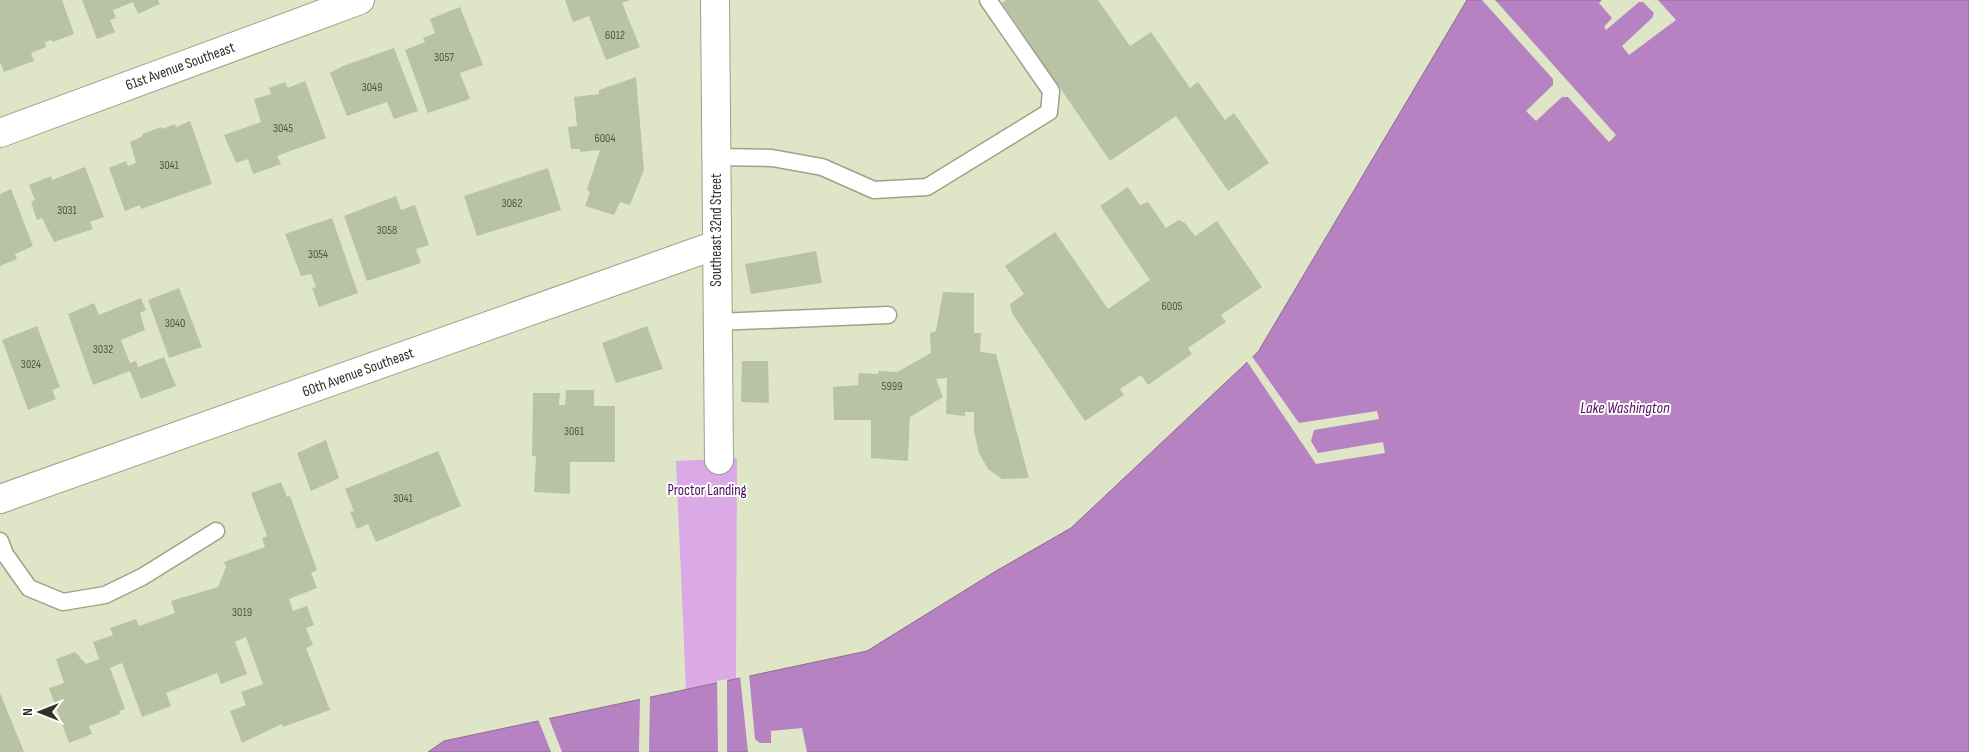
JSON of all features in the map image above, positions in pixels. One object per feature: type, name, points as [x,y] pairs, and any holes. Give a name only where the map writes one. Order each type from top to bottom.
[{"type":"street","name":"61st Avenue Southeast","points":[[0,133],[360,0]]},
{"type":"street","name":"Southeast 32nd Street","points":[[715,0],[716,322],[719,460]]},
{"type":"street","name":"60th Avenue Southeast","points":[[0,500],[716,245]]},
{"type":"lane","points":[[716,157],[772,158],[822,167],[874,190],[928,187],[1049,112],[1051,91],[988,0]]},
{"type":"lane","points":[[716,322],[888,315]]},
{"type":"lane","points":[[0,542],[5,554],[29,588],[62,602],[106,595],[142,577],[216,531]]},
{"type":"green space","name":"Proctor Landing","points":[[737,458],[736,680],[686,690],[676,461]]},
{"type":"water","name":"Lake Washington","points":[[1467,0],[1969,0],[1969,752],[428,752],[444,741],[867,651],[996,571],[1071,528],[1258,352]]},
{"type":"pier","points":[[1482,0],[1495,0],[1616,135],[1609,142],[1568,97],[1562,97],[1536,121],[1526,111],[1553,85],[1553,79]]},
{"type":"pier","points":[[1602,0],[1658,0],[1676,20],[1629,55],[1622,46],[1652,18],[1654,13],[1643,2],[1639,2],[1606,30],[1604,27],[1612,18],[1599,3]]},
{"type":"pier","points":[[1251,355],[1299,423],[1377,411],[1379,419],[1314,430],[1311,441],[1318,453],[1383,442],[1385,453],[1316,464],[1246,360]]},
{"type":"pier","points":[[749,674],[755,739],[760,743],[771,743],[771,731],[802,728],[807,752],[748,752],[740,676]]},
{"type":"pier","points":[[727,679],[727,752],[718,752],[717,681]]},
{"type":"pier","points":[[650,695],[649,752],[639,752],[640,697]]},
{"type":"pier","points":[[548,716],[562,752],[551,752],[538,719]]},
{"type":"building","points":[[0,0],[62,0],[74,34],[53,42],[52,40],[45,42],[46,47],[31,53],[34,61],[4,72],[0,62]]},
{"type":"building","points":[[82,0],[158,0],[160,4],[138,14],[133,2],[113,10],[116,18],[110,20],[115,32],[97,39]]},
{"type":"building","points":[[565,0],[630,0],[622,3],[640,47],[606,60],[589,16],[573,22]]},
{"type":"building","points":[[1006,0],[1098,0],[1130,46],[1151,32],[1190,88],[1198,82],[1225,120],[1234,113],[1269,163],[1228,191],[1176,116],[1110,161],[1002,3]]},
{"type":"building","points":[[460,7],[483,65],[460,73],[470,99],[428,113],[405,50],[425,42],[423,38],[435,33],[430,19]]},
{"type":"building","points":[[394,48],[418,111],[394,119],[387,102],[347,116],[330,73],[343,66]]},
{"type":"building","points":[[636,77],[644,170],[630,205],[620,202],[614,215],[585,206],[590,192],[587,190],[600,150],[580,152],[580,149],[571,149],[568,127],[577,126],[574,97],[599,94],[599,90]]},
{"type":"building","points":[[305,81],[326,138],[277,156],[281,164],[253,174],[248,159],[236,163],[224,135],[261,122],[254,99],[271,94],[269,88],[285,82],[288,88]]},
{"type":"building","points":[[190,121],[212,184],[141,209],[140,205],[125,211],[109,168],[126,161],[128,166],[136,163],[130,142],[143,136],[142,134],[175,124],[176,127]]},
{"type":"building","points":[[85,167],[104,217],[90,222],[93,229],[54,242],[42,218],[37,220],[31,202],[35,200],[29,185],[51,176],[52,180]]},
{"type":"building","points":[[548,168],[561,210],[477,236],[464,196]]},
{"type":"building","points":[[1128,187],[1140,205],[1148,202],[1166,228],[1179,220],[1185,223],[1195,236],[1217,221],[1262,287],[1221,315],[1226,322],[1188,348],[1192,354],[1148,385],[1141,375],[1120,389],[1124,395],[1085,421],[1012,313],[1010,304],[1024,294],[1005,266],[1055,232],[1108,309],[1150,280],[1100,206]]},
{"type":"building","points":[[11,189],[33,246],[15,254],[17,259],[0,266],[0,194]]},
{"type":"building","points":[[396,196],[401,210],[415,205],[429,245],[416,249],[421,263],[367,281],[344,216]]},
{"type":"building","points":[[332,218],[358,293],[319,307],[312,288],[316,287],[311,274],[301,276],[285,234]]},
{"type":"building","points":[[816,251],[822,283],[751,294],[745,264]]},
{"type":"building","points":[[179,288],[202,347],[169,358],[148,300]]},
{"type":"building","points":[[943,292],[974,293],[974,333],[981,333],[980,352],[996,354],[1029,478],[1002,479],[988,469],[979,453],[974,431],[974,412],[965,412],[965,416],[946,414],[947,378],[936,379],[943,397],[910,417],[908,461],[871,458],[871,420],[834,420],[833,387],[858,385],[859,373],[897,372],[931,353],[930,333],[936,331]]},
{"type":"building","points":[[141,298],[146,310],[140,313],[145,330],[121,340],[130,363],[136,361],[138,367],[164,357],[176,386],[141,399],[130,371],[93,385],[68,314],[94,303],[99,315]]},
{"type":"building","points":[[37,326],[60,387],[52,390],[56,399],[28,410],[2,340]]},
{"type":"building","points":[[647,326],[663,369],[616,383],[602,343]]},
{"type":"building","points":[[742,361],[768,361],[769,403],[741,402]]},
{"type":"building","points":[[566,390],[594,390],[594,406],[615,406],[615,462],[570,462],[570,494],[534,492],[536,456],[532,456],[533,393],[560,393],[559,405],[565,405]]},
{"type":"building","points":[[326,440],[339,478],[311,491],[297,453]]},
{"type":"building","points":[[438,451],[461,506],[376,542],[368,524],[357,529],[350,512],[354,511],[345,489]]},
{"type":"building","points":[[281,482],[287,497],[290,496],[317,570],[311,573],[317,588],[289,599],[293,611],[307,606],[314,625],[306,628],[313,645],[306,648],[330,710],[283,727],[282,724],[242,743],[230,711],[246,705],[241,692],[263,684],[246,637],[235,642],[247,674],[221,684],[217,673],[166,693],[171,706],[142,717],[122,663],[110,668],[125,709],[119,711],[120,714],[89,726],[92,734],[69,743],[49,688],[64,683],[56,659],[75,652],[86,664],[99,659],[93,642],[113,635],[110,628],[136,619],[139,626],[175,613],[171,601],[218,587],[226,567],[224,562],[265,547],[262,538],[267,536],[251,493]]},
{"type":"building","points":[[0,693],[24,752],[0,752]]}]
